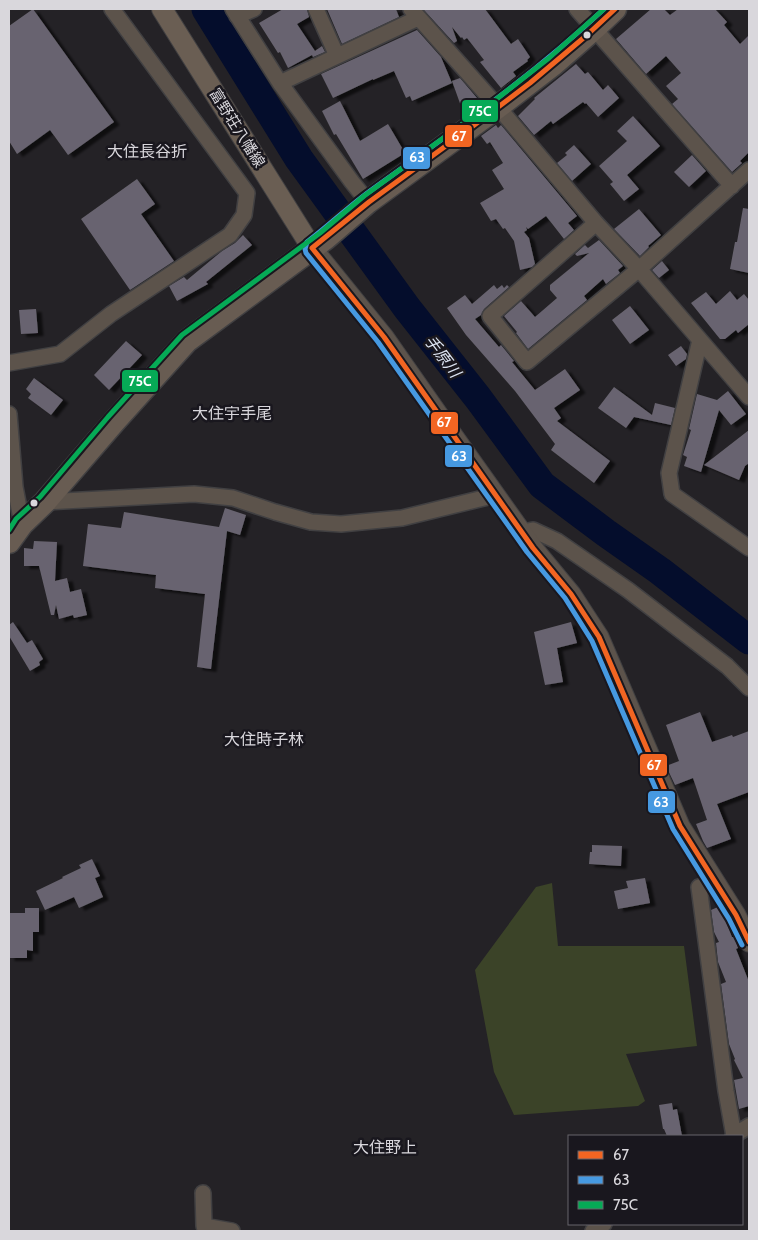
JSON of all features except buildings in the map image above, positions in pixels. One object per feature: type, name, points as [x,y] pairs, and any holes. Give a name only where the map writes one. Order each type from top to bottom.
[{"type":"main road","name":"富野荘八幡線","points":[[162,9],[319,244]]},
{"type":"main road","points":[[9,542],[22,524],[45,502],[187,341],[319,244],[365,205],[498,108],[554,64],[615,9]]},
{"type":"street","points":[[9,363],[60,354],[111,314],[230,236],[244,215],[247,193],[112,9]]},
{"type":"street","points":[[254,9],[235,13],[280,84],[352,182],[365,205]]},
{"type":"street","points":[[316,9],[338,56]]},
{"type":"street","points":[[577,9],[732,186]]},
{"type":"street","points":[[280,84],[338,56],[414,13],[749,397]]},
{"type":"street","points":[[596,222],[490,316],[526,362],[639,269],[749,170]]},
{"type":"street","points":[[319,244],[447,427],[523,532],[571,594],[599,637],[680,826],[736,915],[749,942]]},
{"type":"street","points":[[700,340],[669,473],[672,494],[749,548]]},
{"type":"street","points":[[9,414],[12,487],[22,524]]},
{"type":"street","points":[[45,502],[194,494],[233,498],[311,522],[341,524],[402,518],[496,495]]},
{"type":"street","points":[[523,532],[533,530],[557,541],[628,590],[727,666],[749,688]]},
{"type":"street","points":[[699,887],[726,1091],[734,1135]]},
{"type":"street","points":[[736,1135],[749,1126]]},
{"type":"street","points":[[203,1193],[204,1226],[232,1231]]},
{"type":"green space","points":[[552,883],[558,946],[684,946],[697,1046],[626,1054],[645,1101],[638,1106],[514,1115],[494,1072],[475,970],[536,887]]},
{"type":"waterway","name":"手原川","points":[[206,9],[299,159],[407,308],[478,398],[542,485],[660,571],[749,640]]},
{"type":"transit line","name":"63","points":[[604,9],[518,82],[359,200],[307,242],[305,249],[306,253],[378,342],[527,552],[565,598],[592,641],[673,829],[729,919],[742,945]]},
{"type":"transit line","name":"75C","points":[[9,530],[16,519],[40,497],[108,417],[182,335],[320,233],[364,196],[494,101],[549,58],[604,9]]},
{"type":"transit line","name":"67","points":[[615,9],[530,83],[369,202],[312,248],[384,337],[533,548],[571,594],[599,637],[680,826],[736,915],[749,942]]},
{"type":"district","name":"大住長谷折","points":[[147,151]]},
{"type":"district","name":"大住宇手尾","points":[[232,413]]},
{"type":"district","name":"大住時子林","points":[[264,739]]},
{"type":"district","name":"大住野上","points":[[385,1147]]}]
